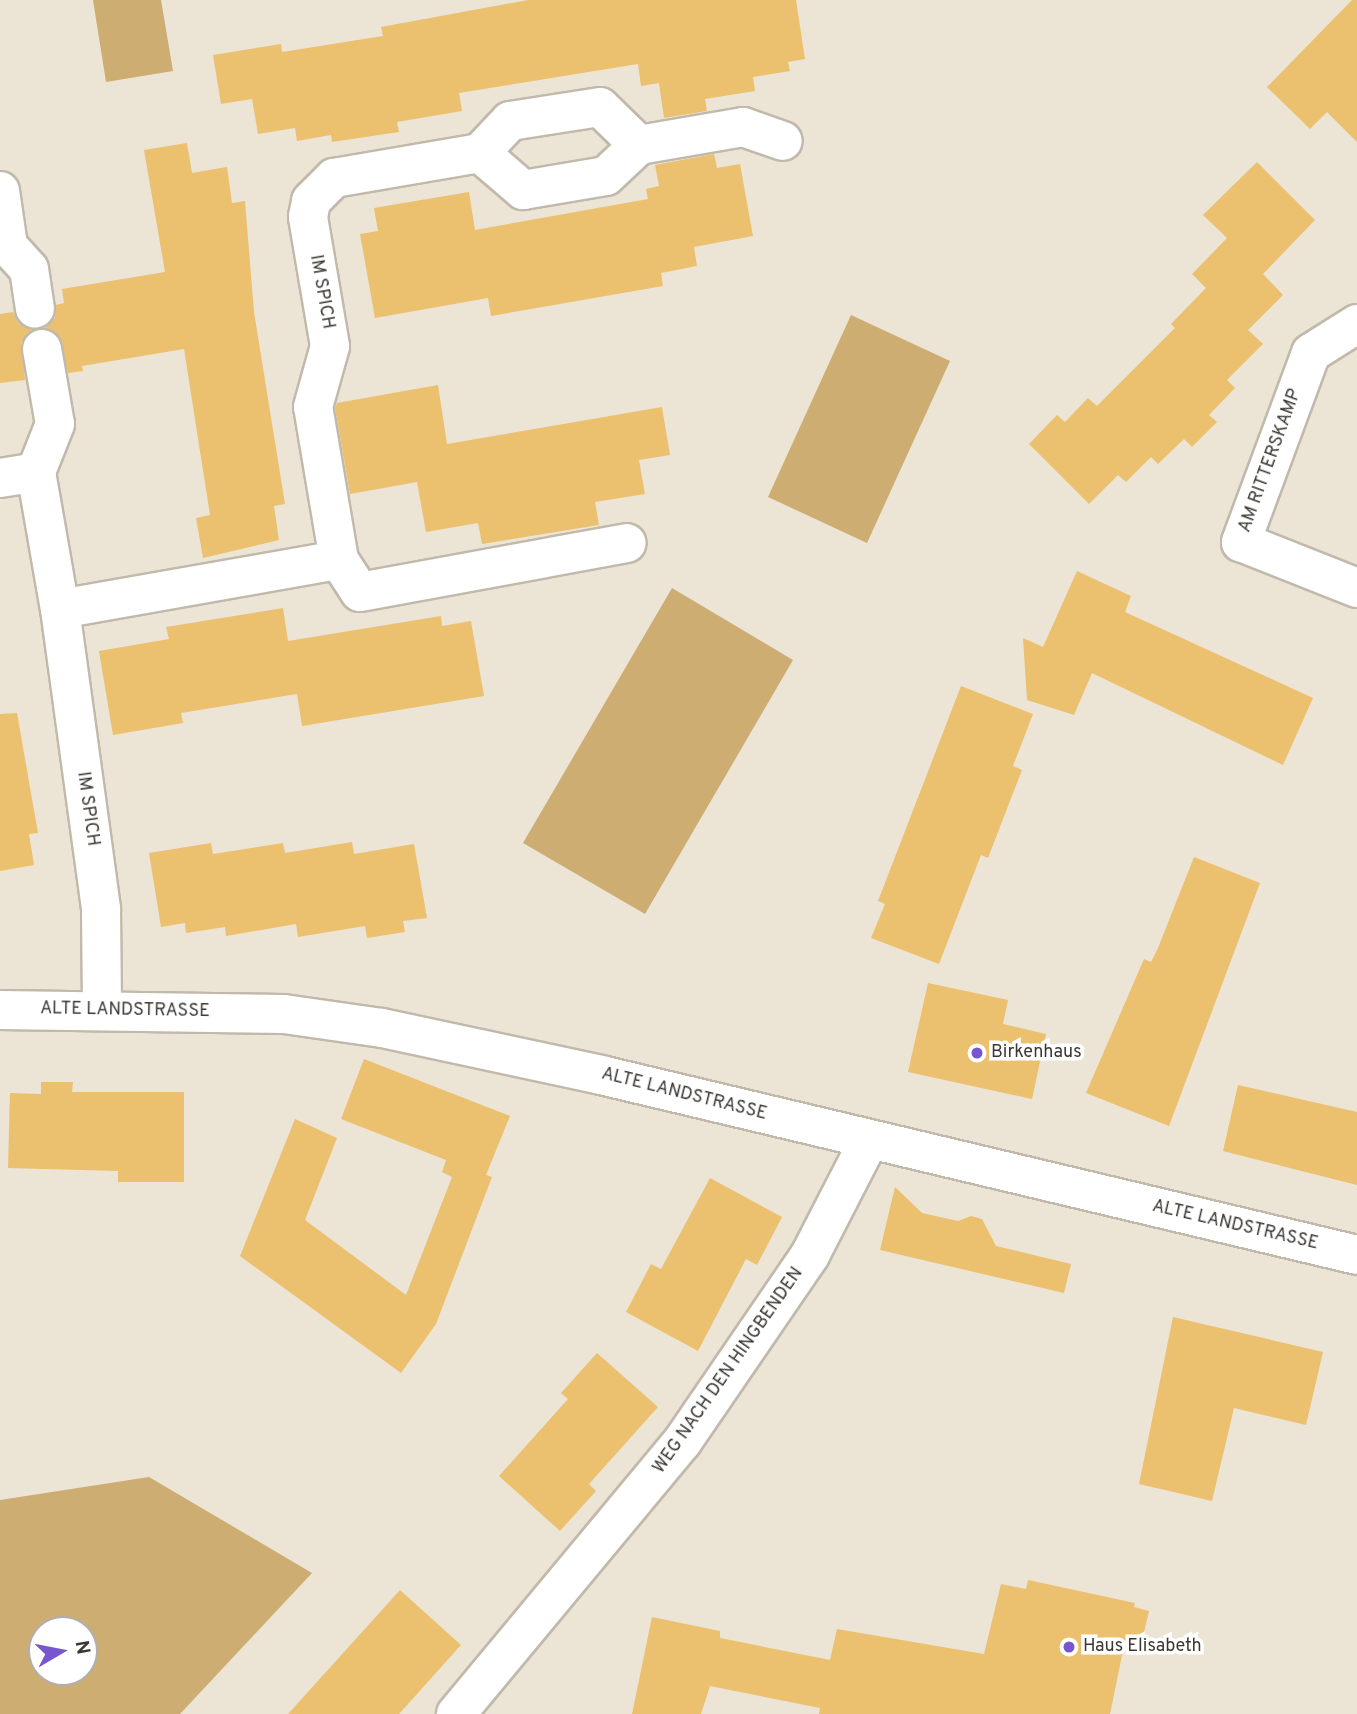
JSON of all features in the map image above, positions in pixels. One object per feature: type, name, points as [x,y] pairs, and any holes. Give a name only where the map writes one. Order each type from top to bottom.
[{"type":"street","points":[[639,145],[600,107],[510,121],[480,153],[523,190],[607,176],[639,145],[743,127],[783,141]]},
{"type":"street","name":"IM SPICH","points":[[480,153],[334,178],[311,201],[308,217],[330,346],[313,407],[339,560],[360,592],[627,543]]},
{"type":"street","points":[[0,191],[8,246],[29,269],[35,309]]},
{"type":"street","name":"AM RITTERSKAMP","points":[[1357,324],[1311,353],[1241,542],[1357,588]]},
{"type":"street","name":"IM SPICH","points":[[42,349],[55,424],[18,475],[60,608],[101,910],[102,1010]]},
{"type":"street","points":[[60,608],[339,560]]},
{"type":"street","name":"ALTE LANDSTRASSE","points":[[0,1010],[284,1014],[382,1028],[601,1075],[1357,1255]]},
{"type":"street","name":"WEG NACH DEN HINGBENDEN","points":[[456,1714],[682,1442],[810,1255],[869,1140]]},
{"type":"shaded area","points":[[93,0],[161,0],[173,71],[106,82]]},
{"type":"shaded area","points":[[851,315],[950,361],[867,543],[768,497]]},
{"type":"shaded area","points":[[672,588],[793,660],[645,914],[523,843]]},
{"type":"shaded area","points":[[149,1477],[312,1573],[180,1714],[0,1714],[0,1500]]},
{"type":"building","points":[[528,0],[796,0],[805,59],[788,62],[790,71],[753,77],[755,91],[705,99],[707,111],[664,118],[659,83],[641,86],[638,64],[459,93],[462,111],[397,122],[399,132],[332,142],[331,135],[297,141],[295,128],[258,134],[252,99],[221,104],[213,55],[281,44],[282,52],[383,36],[381,27]]},
{"type":"building","points":[[1352,0],[1357,0],[1357,142],[1327,112],[1310,129],[1267,87]]},
{"type":"building","points":[[187,143],[192,173],[227,167],[232,203],[245,201],[254,312],[285,504],[274,506],[279,540],[203,558],[196,518],[210,515],[184,349],[82,366],[83,371],[68,373],[59,336],[45,328],[55,318],[56,305],[64,303],[62,289],[165,272],[144,150]]},
{"type":"building","points":[[714,154],[717,168],[740,164],[753,236],[694,247],[697,266],[661,273],[663,286],[491,316],[488,298],[375,318],[360,234],[378,231],[374,208],[469,192],[475,230],[648,199],[646,189],[659,186],[655,165]]},
{"type":"building","points":[[1257,162],[1315,220],[1263,274],[1283,295],[1248,330],[1263,344],[1227,380],[1235,388],[1209,415],[1217,422],[1192,447],[1184,439],[1158,464],[1151,457],[1126,482],[1118,475],[1089,504],[1029,444],[1057,415],[1065,422],[1088,398],[1097,406],[1175,328],[1171,324],[1206,288],[1192,274],[1227,238],[1203,215]]},
{"type":"building","points":[[13,312],[18,323],[32,330],[21,342],[25,380],[0,383],[0,314]]},
{"type":"building","points":[[438,385],[447,444],[662,407],[670,455],[639,460],[645,494],[595,502],[599,525],[482,544],[478,523],[426,532],[417,482],[350,494],[335,408],[337,403]]},
{"type":"building","points":[[1077,571],[1131,596],[1125,612],[1313,698],[1283,765],[1092,673],[1074,715],[1027,700],[1023,638],[1043,647]]},
{"type":"building","points":[[283,608],[288,641],[441,616],[442,626],[471,621],[484,696],[302,726],[297,694],[181,713],[183,723],[113,735],[99,651],[169,639],[166,627]]},
{"type":"building","points":[[961,686],[1033,714],[1013,766],[1022,770],[988,858],[981,855],[939,964],[871,938],[885,904],[878,901]]},
{"type":"building","points":[[17,713],[38,833],[29,834],[34,865],[0,871],[0,714]]},
{"type":"building","points":[[352,842],[354,854],[414,844],[427,918],[403,921],[405,932],[367,938],[365,926],[298,937],[296,924],[226,936],[225,927],[186,933],[185,923],[161,927],[149,853],[211,843],[213,854],[283,843],[285,853]]},
{"type":"building","points":[[1194,857],[1260,883],[1169,1126],[1086,1093],[1144,959],[1151,962],[1158,948]]},
{"type":"building","name":"Birkenhaus","points":[[928,983],[1008,1000],[1003,1024],[1046,1034],[1032,1099],[908,1072]]},
{"type":"building","points":[[364,1059],[510,1116],[486,1175],[492,1177],[436,1324],[401,1373],[240,1256],[295,1119],[337,1138],[305,1220],[406,1295],[452,1177],[442,1172],[446,1160],[341,1119]]},
{"type":"building","points":[[41,1082],[73,1082],[72,1092],[184,1092],[184,1182],[118,1182],[118,1171],[8,1168],[10,1093],[41,1094]]},
{"type":"building","points":[[1238,1085],[1357,1112],[1357,1185],[1223,1151]]},
{"type":"building","points":[[710,1178],[782,1217],[757,1265],[746,1259],[698,1351],[626,1312],[651,1264],[661,1269]]},
{"type":"building","points":[[895,1187],[922,1213],[958,1221],[971,1216],[982,1219],[996,1246],[1071,1264],[1064,1293],[880,1250]]},
{"type":"building","points":[[1173,1317],[1323,1352],[1306,1425],[1234,1408],[1212,1501],[1139,1484]]},
{"type":"building","points":[[597,1353],[658,1407],[589,1484],[596,1491],[560,1531],[499,1476],[568,1399],[561,1393]]},
{"type":"building","name":"Haus Elisabeth","points":[[1028,1580],[1135,1603],[1134,1607],[1149,1611],[1141,1645],[1125,1641],[1110,1714],[819,1714],[820,1708],[710,1686],[701,1714],[632,1714],[652,1617],[720,1631],[720,1638],[830,1660],[837,1629],[984,1654],[1001,1584],[1026,1589]]},
{"type":"building","points":[[400,1590],[461,1645],[399,1714],[288,1714]]},
{"type":"place","name":"Birkenhaus","points":[[977,1053]]},
{"type":"place","name":"Haus Elisabeth","points":[[1069,1647]]}]
